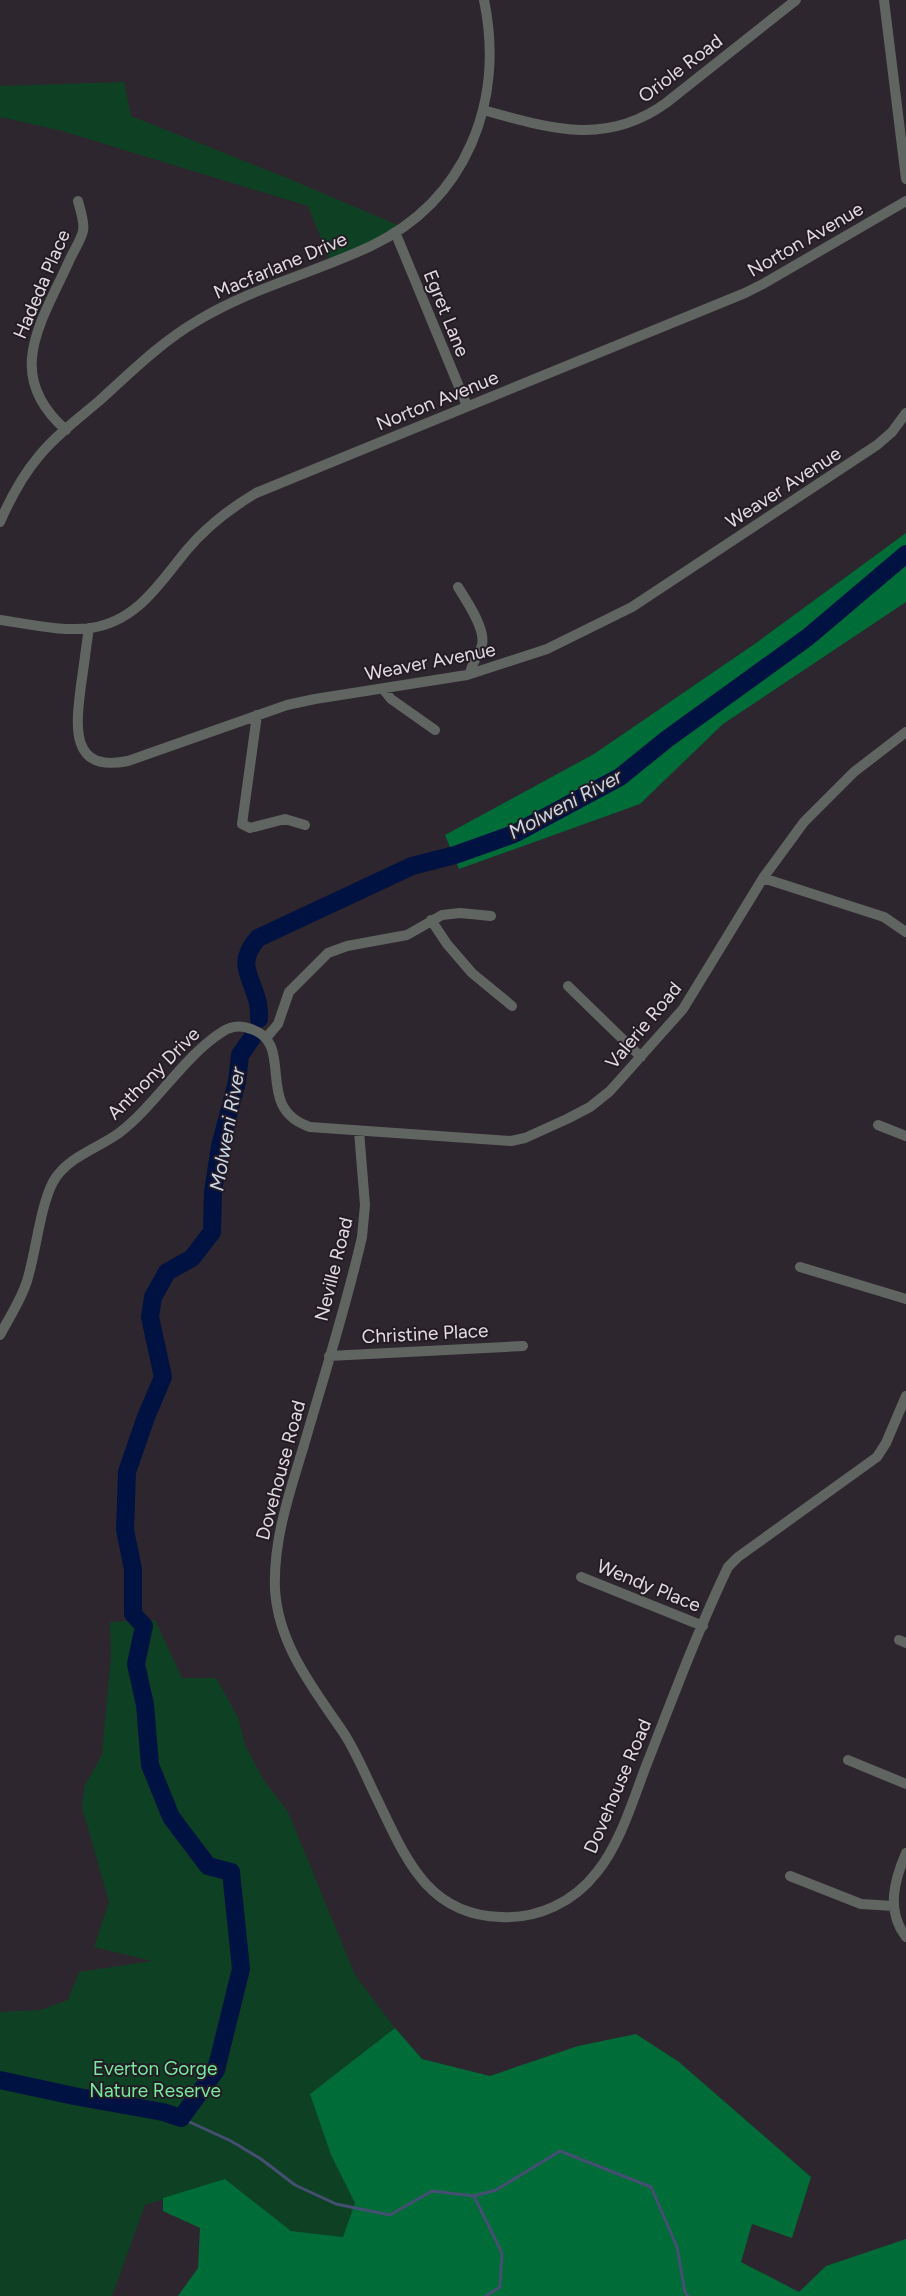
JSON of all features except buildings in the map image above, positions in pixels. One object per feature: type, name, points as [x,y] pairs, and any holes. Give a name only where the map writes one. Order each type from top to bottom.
[{"type":"street","name":"Macfarlane Drive","points":[[0,522],[21,480],[39,455],[170,339],[198,320],[226,306],[345,257],[395,232],[424,209],[454,174],[475,136],[484,110],[490,82],[491,62],[490,26],[484,0]]},
{"type":"street","name":"Oriole Road","points":[[484,110],[546,127],[566,130],[591,131],[628,123],[643,117],[666,103],[796,0]]},
{"type":"street","points":[[884,0],[906,179]]},
{"type":"street","name":"Hadeda Place","points":[[66,430],[53,418],[37,394],[33,384],[30,364],[38,333],[84,229],[78,201]]},
{"type":"street","name":"Norton Avenue","points":[[0,620],[70,629],[89,628],[114,621],[143,603],[214,521],[241,502],[275,484],[745,293],[906,201]]},
{"type":"street","name":"Egret Lane","points":[[395,232],[467,406]]},
{"type":"street","name":"Weaver Avenue","points":[[89,628],[76,726],[80,745],[94,759],[103,763],[113,764],[128,760],[257,715],[315,699],[470,674],[547,649],[632,607],[877,446],[892,432],[906,412]]},
{"type":"street","points":[[458,588],[470,605],[483,640],[482,647],[471,663],[470,674]]},
{"type":"street","points":[[383,689],[391,699],[435,730]]},
{"type":"street","points":[[257,715],[242,824],[250,828],[285,819],[305,825]]},
{"type":"street","name":"Valerie Road","points":[[359,1131],[493,1140],[521,1139],[590,1107],[610,1091],[683,1010],[763,878],[804,822],[832,792],[867,760],[906,732]]},
{"type":"street","points":[[763,878],[884,917],[906,932]]},
{"type":"street","points":[[359,1131],[310,1127],[290,1117],[280,1100],[274,1053],[266,1038],[278,1024],[289,992],[328,953],[347,946],[408,935],[431,920],[447,914],[491,916]]},
{"type":"street","points":[[431,920],[447,944],[479,980],[512,1006]]},
{"type":"street","points":[[568,986],[641,1058]]},
{"type":"street","name":"Anthony Drive","points":[[0,1335],[27,1281],[50,1190],[63,1169],[121,1132],[209,1041],[224,1030],[241,1026],[253,1029],[266,1038]]},
{"type":"street","points":[[878,1125],[906,1136]]},
{"type":"street","name":"Neville Road","points":[[329,1356],[360,1248],[365,1221],[359,1131]]},
{"type":"street","points":[[800,1267],[906,1299]]},
{"type":"street","name":"Christine Place","points":[[329,1356],[524,1346]]},
{"type":"street","name":"Dovehouse Road","points":[[329,1356],[283,1518],[275,1578],[278,1612],[289,1646],[315,1692],[352,1748],[402,1851],[419,1877],[441,1898],[460,1908],[482,1916],[521,1916],[546,1910],[560,1904],[591,1880],[604,1863],[613,1845],[703,1626],[731,1563],[877,1457],[886,1443],[906,1396]]},
{"type":"street","name":"Wendy Place","points":[[582,1577],[703,1626]]},
{"type":"street","points":[[848,1760],[906,1784]]},
{"type":"street","points":[[906,1853],[894,1887],[894,1906],[898,1924],[906,1937]]},
{"type":"street","points":[[790,1876],[861,1904],[894,1906]]},
{"type":"green space","points":[[124,82],[131,116],[287,178],[402,227],[331,263],[308,206],[62,131],[1,117],[0,125],[0,86]]},
{"type":"green space","points":[[906,533],[906,602],[723,724],[640,804],[459,869],[445,835],[594,754],[756,643]]},
{"type":"green space","name":"Everton Gorge Nature Reserve","points":[[155,1620],[182,1678],[216,1678],[238,1717],[245,1745],[263,1779],[288,1812],[355,1975],[395,2028],[310,2094],[331,2155],[355,2203],[343,2237],[291,2231],[225,2179],[145,2205],[112,2296],[0,2296],[0,2012],[41,2010],[68,2000],[79,1972],[152,1961],[94,1947],[109,1902],[82,1807],[85,1785],[102,1755],[111,1656],[110,1622]]},
{"type":"green space","points":[[395,2028],[422,2059],[490,2076],[578,2046],[636,2034],[679,2062],[811,2177],[792,2238],[752,2224],[741,2262],[799,2292],[826,2266],[906,2239],[906,2296],[178,2296],[198,2268],[200,2228],[163,2211],[163,2198],[225,2179],[291,2231],[343,2237],[355,2203],[331,2155],[310,2094]]},
{"type":"waterway","name":"Molweni River","points":[[259,1019],[258,1001],[248,975],[246,961],[252,946],[258,938],[412,866],[455,855],[514,834],[620,777],[667,739],[808,637],[906,554]]},
{"type":"waterway","name":"Molweni River","points":[[0,2080],[163,2112],[181,2118],[216,2070],[241,1969],[231,1872],[208,1866],[171,1817],[150,1765],[145,1705],[136,1664],[144,1626],[133,1614],[133,1569],[125,1530],[127,1472],[146,1417],[163,1377],[150,1317],[153,1297],[167,1272],[192,1258],[212,1232],[213,1192],[220,1146],[237,1082],[240,1055],[252,1038]]},
{"type":"waterway","points":[[181,2118],[231,2141],[261,2159],[295,2185],[336,2204],[390,2215],[432,2191],[474,2196],[496,2190],[560,2151],[651,2187],[677,2247],[685,2292],[688,2296]]},
{"type":"waterway","points":[[474,2196],[502,2253],[500,2287],[486,2296]]}]
